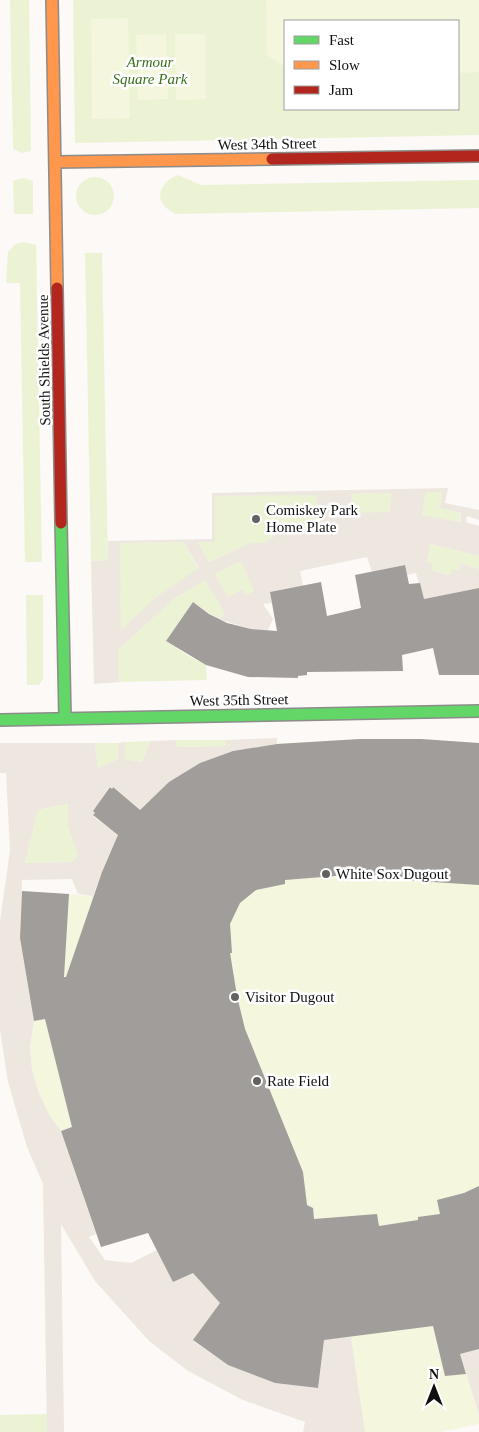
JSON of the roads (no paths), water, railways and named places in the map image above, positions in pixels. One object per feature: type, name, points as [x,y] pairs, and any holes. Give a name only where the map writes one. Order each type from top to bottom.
[{"type":"street","name":"South Shields Avenue","points":[[52,0],[65,719]]},
{"type":"street","name":"West 34th Street","points":[[55,162],[479,156]]},
{"type":"street","name":"West 35th Street","points":[[0,720],[479,711]]},
{"type":"place","name":"Comiskey Park Home Plate","points":[[256,519]]},
{"type":"place","name":"White Sox Dugout","points":[[326,874]]},
{"type":"place","name":"Visitor Dugout","points":[[235,997]]},
{"type":"place","name":"Rate Field","points":[[257,1081]]},
{"type":"park label","name":"Armour Square Park","points":[[150,70]]}]
